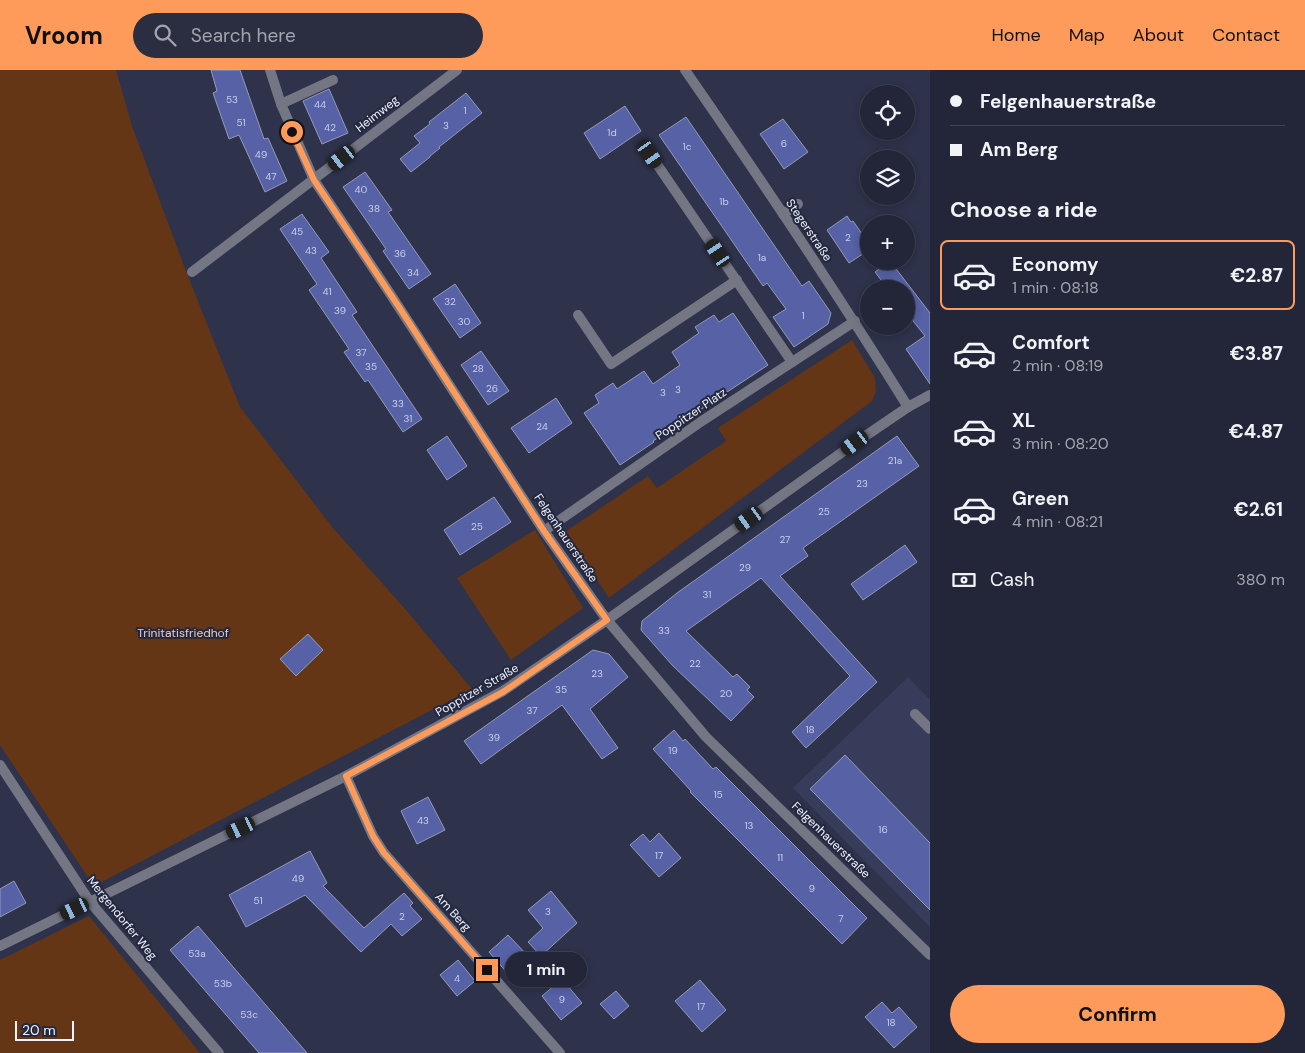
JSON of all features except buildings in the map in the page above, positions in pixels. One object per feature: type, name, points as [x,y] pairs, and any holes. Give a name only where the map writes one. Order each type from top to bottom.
[{"type":"street","name":"Heimweg","points":[[192,272],[457,70]]},
{"type":"street","name":"Stegerstraße","points":[[685,70],[855,321],[908,407]]},
{"type":"street","name":"Felgenhauerstraße","points":[[273,71],[281,104],[314,180],[405,316],[544,531],[607,620],[706,737],[930,955]]},
{"type":"street","points":[[281,104],[333,80]]},
{"type":"street","points":[[650,154],[792,362]]},
{"type":"street","points":[[783,214],[798,204]]},
{"type":"street","points":[[578,315],[611,364],[737,280]]},
{"type":"street","name":"Poppitzer Platz","points":[[544,531],[702,421],[855,321]]},
{"type":"street","name":"Poppitzer Straße","points":[[0,946],[346,776],[503,692],[908,407],[930,395]]},
{"type":"street","points":[[915,714],[930,729]]},
{"type":"street","name":"Mergendorfer Weg","points":[[0,765],[90,902],[218,1053]]},
{"type":"street","name":"Am Berg","points":[[346,776],[373,836],[384,853],[560,1053]]},
{"type":"shaded area","points":[[908,677],[930,700],[930,927],[793,788]]},
{"type":"green space","name":"Trinitatisfriedhof","points":[[0,70],[116,70],[132,126],[184,266],[240,407],[333,528],[406,610],[472,689],[94,886],[0,745]]},
{"type":"green space","points":[[852,340],[875,378],[876,391],[872,401],[609,598],[565,532],[648,476],[657,488],[726,441],[718,428]]},
{"type":"green space","points":[[535,530],[583,608],[511,660],[457,578]]},
{"type":"green space","points":[[89,916],[200,1053],[0,1053],[0,960]]},
{"type":"route","points":[[292,132],[314,180],[544,531],[607,620],[503,692],[346,776],[373,836],[384,853],[487,970]]}]
